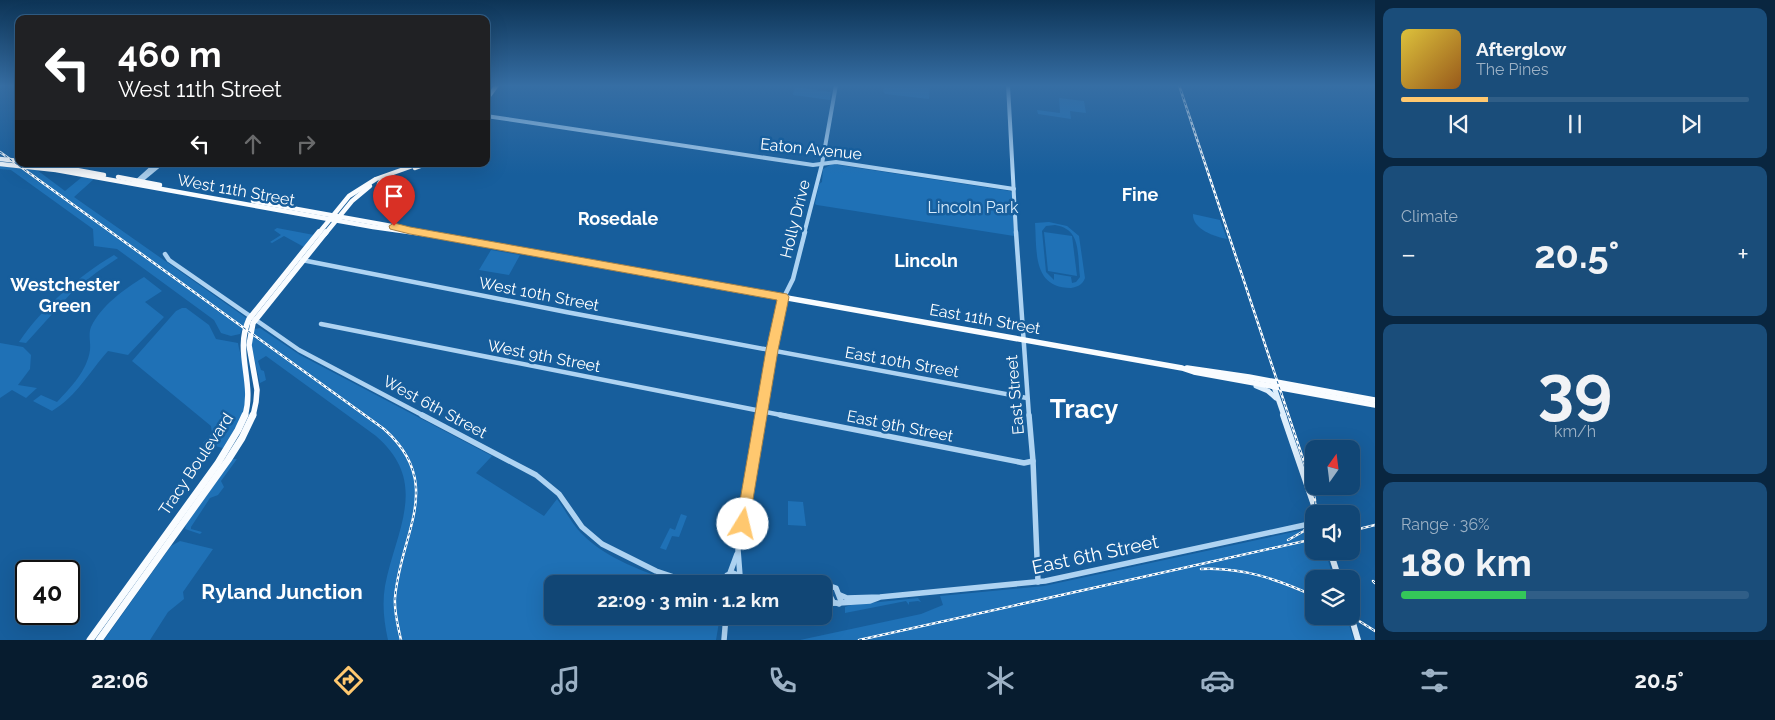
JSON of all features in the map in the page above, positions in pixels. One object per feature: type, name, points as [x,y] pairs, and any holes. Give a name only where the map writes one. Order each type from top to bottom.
[{"type":"main road","points":[[0,159],[15,161]]},
{"type":"main road","name":"West 11th Street","points":[[0,164],[15,166]]},
{"type":"main road","name":"West 11th Street","points":[[28,167],[138,182]]},
{"type":"main road","name":"West 11th Street","points":[[55,167],[334,217],[391,230],[408,230],[783,297]]},
{"type":"main road","points":[[334,217],[358,186],[410,167]]},
{"type":"main road","points":[[334,217],[360,193],[381,180],[418,167]]},
{"type":"main road","points":[[381,180],[379,184],[387,188]]},
{"type":"main road","name":"Tracy Boulevard","points":[[99,640],[219,472],[250,422],[256,407],[258,391],[248,343],[253,318],[307,246],[334,217]]},
{"type":"main road","name":"Tracy Boulevard","points":[[90,640],[216,464],[244,419],[250,399],[250,388],[241,338],[244,328],[302,261],[334,217]]},
{"type":"main road","name":"East 11th Street","points":[[783,297],[1182,368],[1220,377],[1375,400]]},
{"type":"main road","name":"East 11th Street","points":[[1182,368],[1193,368],[1375,405]]},
{"type":"main road","points":[[1220,377],[1262,387],[1268,390],[1278,401]]},
{"type":"main road","points":[[1273,384],[1314,505]]},
{"type":"main road","points":[[1354,625],[1358,640]]},
{"type":"street","name":"Holly Drive","points":[[738,550],[772,350],[783,297],[793,279],[822,164],[831,115]]},
{"type":"street","name":"East Street","points":[[1010,115],[1023,340],[1033,461],[1038,582]]},
{"type":"street","name":"Eaton Avenue","points":[[490,117],[813,165],[836,162],[1014,189]]},
{"type":"street","points":[[138,182],[153,167]]},
{"type":"street","points":[[138,182],[157,167]]},
{"type":"street","points":[[302,261],[307,246]]},
{"type":"street","name":"West 6th Street","points":[[165,254],[169,260],[309,356],[536,475],[559,494],[582,527],[602,544],[668,575]]},
{"type":"street","name":"West 10th Street","points":[[302,261],[772,350]]},
{"type":"street","name":"West 9th Street","points":[[321,324],[762,412]]},
{"type":"street","points":[[250,330],[259,326],[266,327]]},
{"type":"street","name":"East 10th Street","points":[[772,350],[1027,398]]},
{"type":"street","name":"East 9th Street","points":[[762,412],[1024,463],[1033,461]]},
{"type":"street","name":"East 6th Street","points":[[840,595],[849,598],[880,597],[1038,582],[1305,525]]},
{"type":"street","points":[[727,575],[730,573],[738,550]]},
{"type":"street","points":[[738,550],[741,575]]},
{"type":"street","points":[[730,573],[734,575]]},
{"type":"street","points":[[832,587],[835,587],[841,601],[837,603],[832,599]]},
{"type":"street","name":"East 6th Street","points":[[832,603],[870,600],[880,597]]},
{"type":"street","points":[[724,640],[726,625]]},
{"type":"green space","points":[[1044,115],[1070,115],[1071,119]]},
{"type":"green space","name":"Lincoln Park","points":[[832,164],[1010,191],[1012,193],[1014,236],[817,205],[815,204],[819,184],[822,182],[823,169]]},
{"type":"green space","points":[[0,166],[37,170],[65,191],[82,177],[94,179],[74,197],[245,317],[247,319],[240,334],[231,336],[221,333],[214,320],[117,249],[94,246],[93,229],[11,170],[0,169]]},
{"type":"green space","points":[[1193,214],[1220,220],[1227,239],[1200,228],[1196,224]]},
{"type":"green space","points":[[1049,222],[1067,226],[1079,236],[1085,278],[1080,285],[1071,288],[1058,286],[1049,282],[1043,275],[1037,255],[1035,223]],"holes":[[[1046,226],[1064,227],[1074,237],[1078,252],[1080,277],[1076,282],[1072,283],[1071,277],[1073,277],[1049,273],[1054,274],[1054,280],[1046,272],[1042,231]]]},
{"type":"green space","points":[[277,228],[314,235],[304,247],[284,236],[272,243],[270,242],[281,235],[274,230]]},
{"type":"green space","points":[[1044,232],[1072,236],[1077,276],[1048,271]]},
{"type":"green space","points":[[491,250],[520,255],[509,275],[479,270]]},
{"type":"green space","points":[[114,255],[118,258],[73,291],[26,343],[19,342],[50,305],[74,283]]},
{"type":"green space","points":[[144,277],[162,291],[145,302],[164,317],[128,355],[108,351],[76,391],[52,411],[33,401],[41,395],[57,402],[68,391],[86,365],[90,350],[90,330],[95,319],[114,299]]},
{"type":"green space","points":[[186,308],[209,325],[216,339],[238,343],[246,377],[246,400],[241,417],[223,448],[203,443],[212,433],[211,426],[132,361],[176,311]]},
{"type":"green space","points":[[260,328],[300,355],[492,456],[476,473],[544,516],[557,499],[581,533],[591,542],[615,558],[655,575],[544,575],[544,625],[718,625],[716,640],[388,640],[385,626],[384,593],[405,507],[402,471],[392,454],[376,436],[266,356],[258,361],[261,370],[264,371],[266,380],[260,383],[251,344],[255,329]]},
{"type":"green space","points":[[0,343],[23,347],[31,355],[30,369],[18,385],[37,388],[26,398],[12,390],[0,398]]},
{"type":"green space","points":[[233,459],[237,459],[221,481],[224,487],[218,495],[210,498],[191,527],[191,529],[202,532],[200,534],[185,529],[186,524]]},
{"type":"green space","points":[[788,501],[803,502],[806,526],[788,525]]},
{"type":"green space","points":[[681,514],[687,516],[679,537],[672,536],[666,550],[660,548],[670,528],[675,530]]},
{"type":"green space","points":[[1305,530],[1305,560],[1328,560],[1331,570],[1305,570],[1305,625],[1349,625],[1354,640],[800,640],[921,614],[943,605],[940,596],[1044,586]]},
{"type":"green space","points":[[180,541],[213,549],[183,592],[184,599],[168,612],[150,640],[104,640],[171,546]]},
{"type":"green space","points":[[918,598],[921,602],[909,602],[909,605],[906,601],[845,613],[845,607],[851,605]]},
{"type":"railway","points":[[1189,115],[1310,480],[1315,505]]},
{"type":"railway","points":[[0,152],[15,163]]},
{"type":"railway","points":[[21,167],[384,429],[402,449],[413,469],[416,490],[415,510],[395,598],[401,640]]},
{"type":"railway","points":[[1360,529],[1375,525]]},
{"type":"railway","points":[[1288,540],[1305,529]]},
{"type":"railway","points":[[859,640],[1305,541]]},
{"type":"railway","points":[[1201,569],[1231,570],[1259,575],[1305,592]]},
{"type":"railway","points":[[1360,622],[1375,631]]},
{"type":"district","name":"Fine","points":[[1140,194]]},
{"type":"district","name":"Rosedale","points":[[618,218]]},
{"type":"district","name":"Lincoln","points":[[926,260]]},
{"type":"district","name":"Westchester Green","points":[[65,294]]},
{"type":"district","name":"Tracy","points":[[1084,409]]},
{"type":"district","name":"Ryland Junction","points":[[282,591]]},
{"type":"route","points":[[394,226],[410,231],[783,297],[772,350],[743,524]]}]
